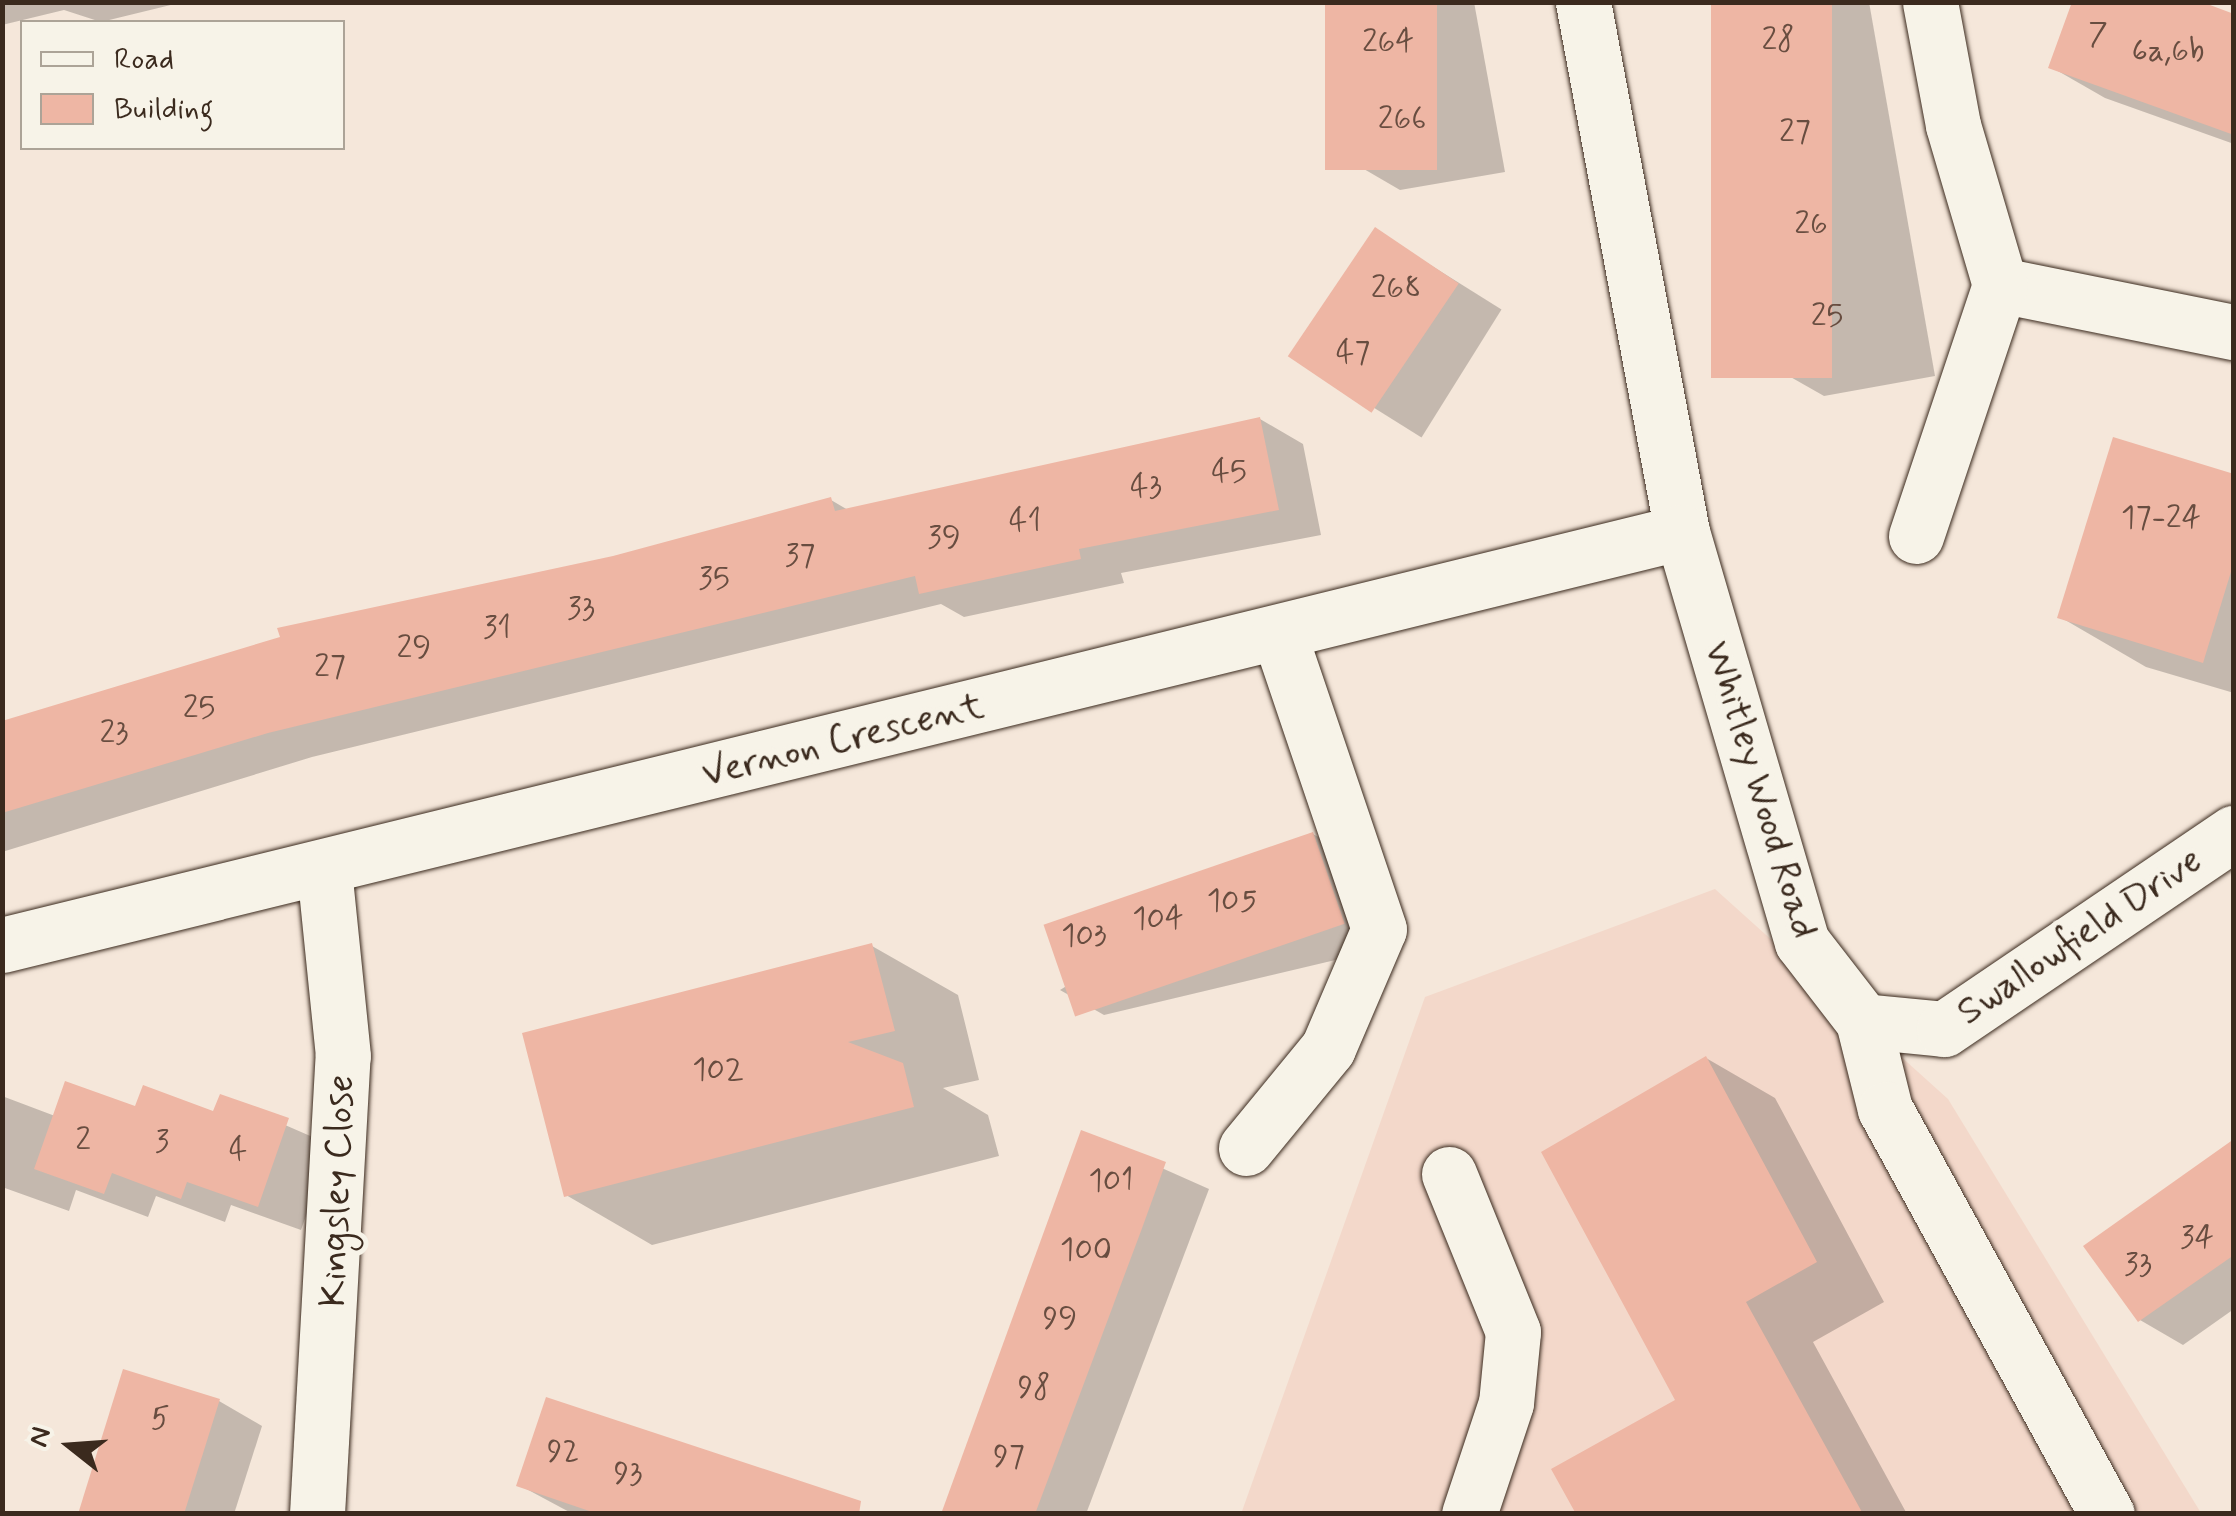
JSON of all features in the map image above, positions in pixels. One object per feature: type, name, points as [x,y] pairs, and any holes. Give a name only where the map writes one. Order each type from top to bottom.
[{"type":"street","name":"Whitley Wood Road","points":[[1583,2],[1682,532],[1802,942],[1863,1022],[1885,1108],[2107,1514]]},
{"type":"street","points":[[1916,536],[2000,285],[1953,124],[1930,2]]},
{"type":"street","points":[[2000,285],[2234,332]]},
{"type":"street","name":"Vernon Crescent","points":[[2,945],[324,869],[1682,532]]},
{"type":"street","points":[[1246,1148],[1328,1048],[1379,929],[1280,633]]},
{"type":"street","name":"Swallowfield Drive","points":[[1863,1022],[1944,1029],[2234,833]]},
{"type":"street","name":"Kingsley Close","points":[[317,1514],[343,1056],[324,869]]},
{"type":"street","points":[[1449,1174],[1512,1332],[1506,1403],[1469,1514]]},
{"type":"shaded area","points":[[1715,889],[1948,1099],[2201,1513],[1241,1514],[1425,997]]},
{"type":"building","points":[[1325,2],[1437,2],[1437,170],[1325,170]]},
{"type":"building","points":[[1711,2],[1832,2],[1832,378],[1711,378]]},
{"type":"building","points":[[2072,2],[2202,2],[2234,14],[2234,135],[2048,68]]},
{"type":"building","points":[[1375,227],[1459,283],[1371,413],[1288,356]]},
{"type":"building","points":[[1260,417],[1279,510],[1079,549],[1081,559],[919,594],[915,576],[268,733],[2,813],[2,721],[280,637],[277,628],[613,556],[831,497],[835,511]]},
{"type":"building","points":[[2113,437],[2234,474],[2234,562],[2203,663],[2057,618]]},
{"type":"building","points":[[1313,832],[1345,924],[1075,1017],[1044,925]]},
{"type":"building","points":[[872,943],[895,1031],[848,1042],[903,1063],[914,1107],[564,1197],[522,1033]]},
{"type":"building","points":[[1706,1056],[1817,1262],[1746,1302],[1863,1514],[1576,1514],[1551,1469],[1675,1400],[1541,1152]]},
{"type":"building","points":[[65,1081],[135,1106],[143,1085],[213,1111],[220,1094],[289,1118],[258,1207],[187,1182],[181,1199],[112,1173],[104,1194],[34,1169]]},
{"type":"building","points":[[1081,1130],[1166,1162],[1141,1231],[1035,1514],[941,1514]]},
{"type":"building","points":[[2234,1139],[2234,1255],[2138,1322],[2083,1246]]},
{"type":"building","points":[[123,1369],[220,1399],[184,1514],[78,1514]]},
{"type":"building","points":[[546,1397],[861,1501],[859,1514],[598,1514],[516,1486]]}]
